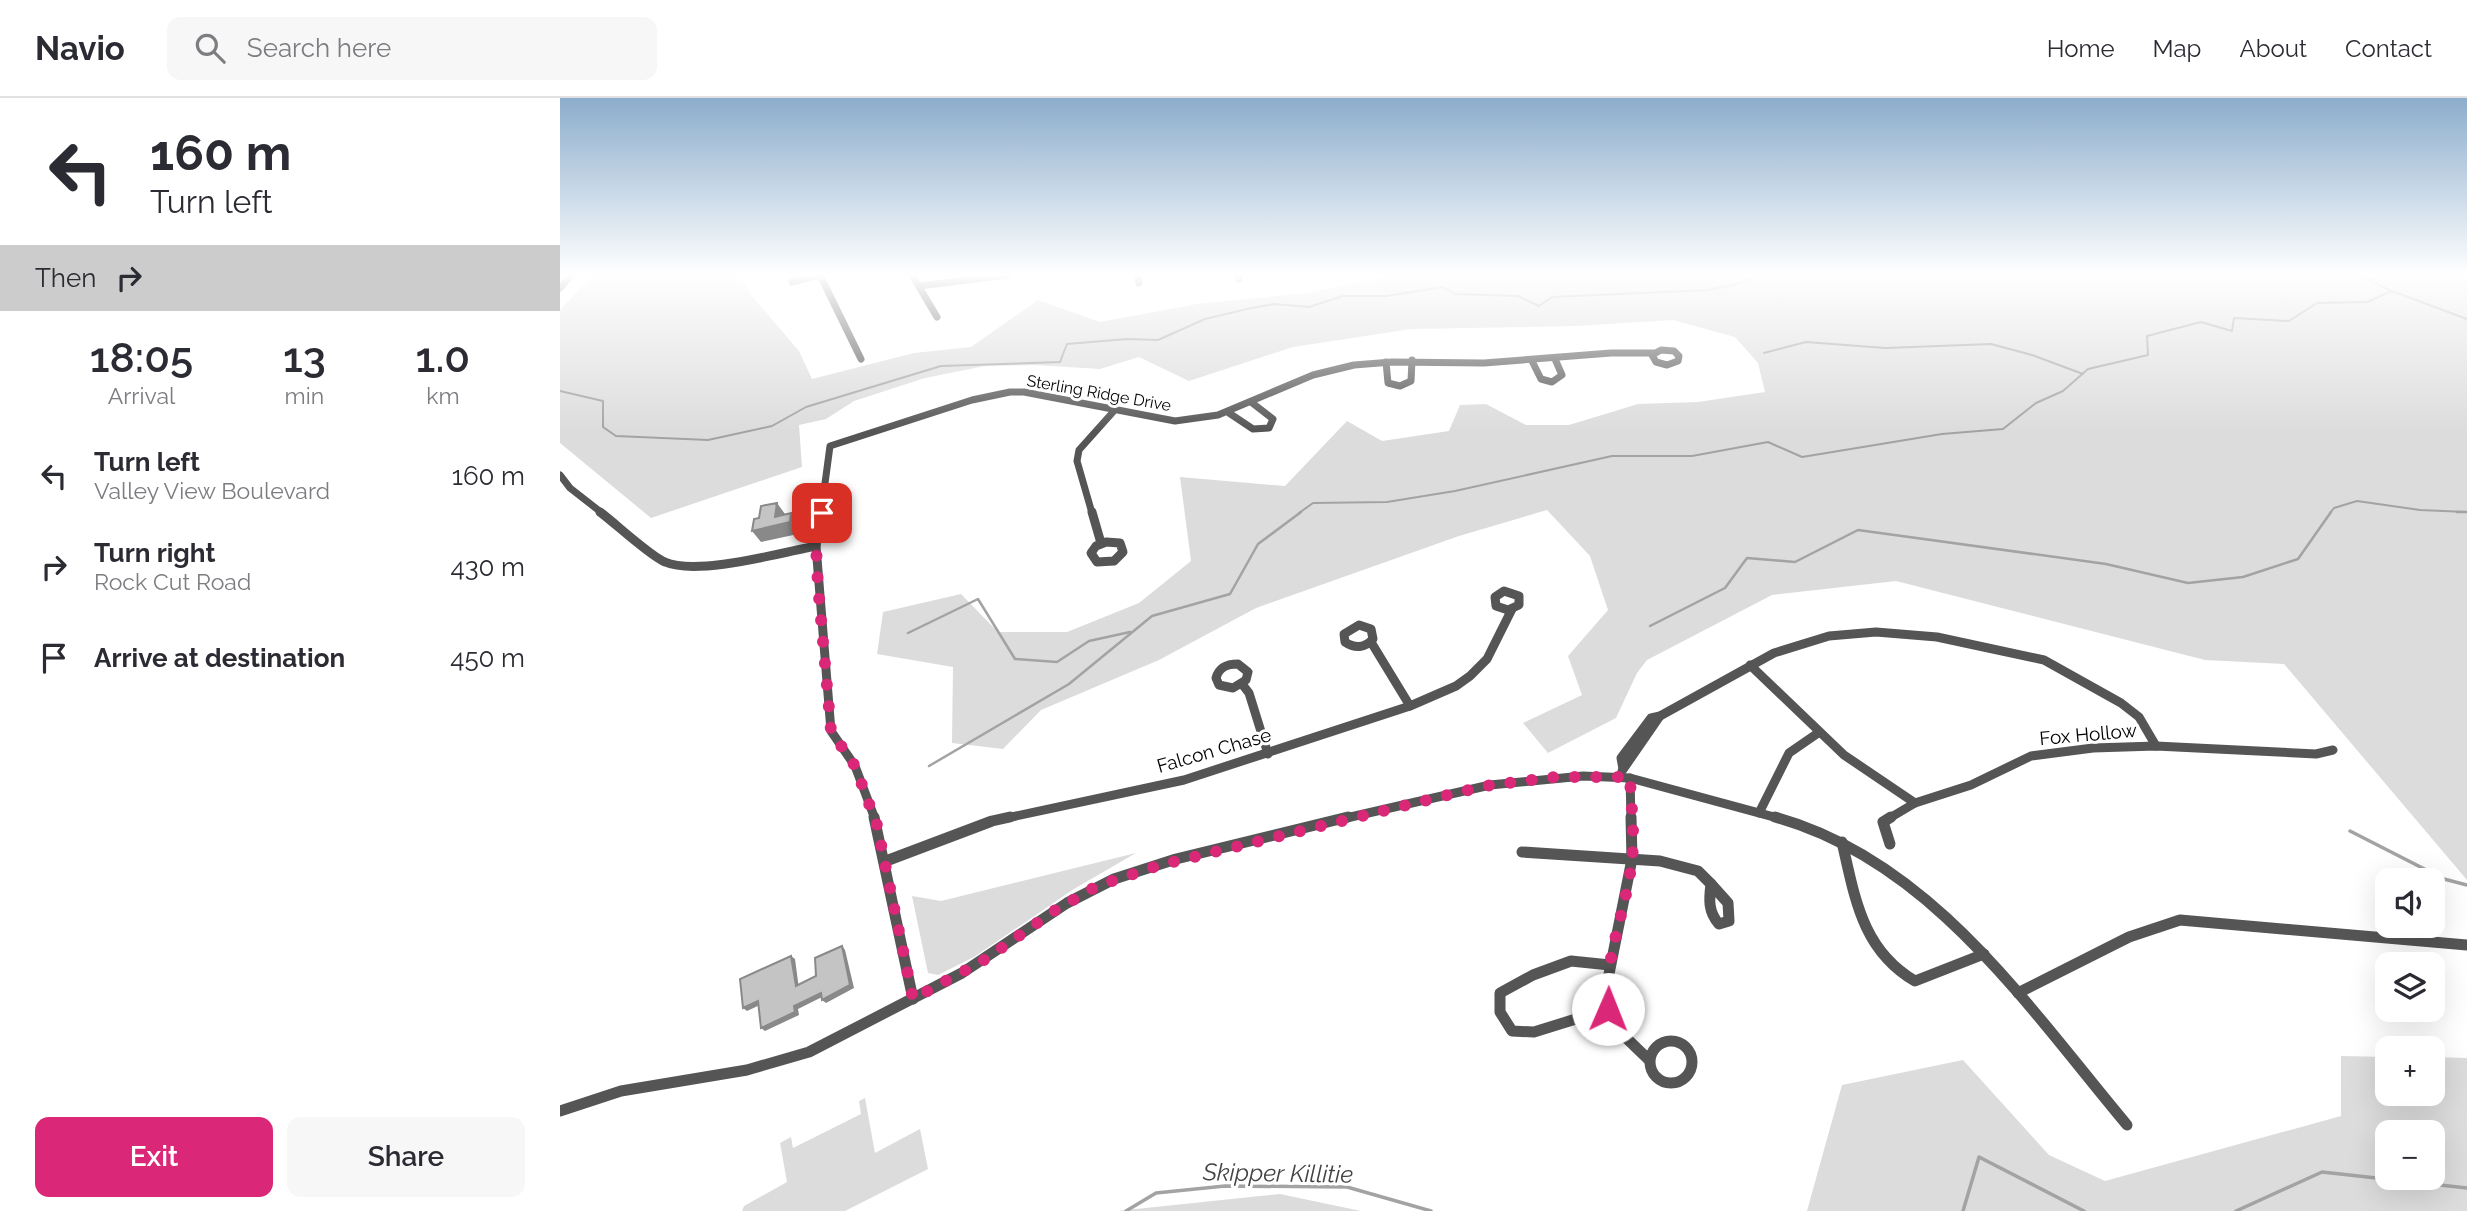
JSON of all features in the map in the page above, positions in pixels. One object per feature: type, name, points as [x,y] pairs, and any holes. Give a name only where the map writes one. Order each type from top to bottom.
[{"type":"street","points":[[845,327],[861,359]]},
{"type":"street","name":"Sterling Ridge Drive","points":[[816,546],[830,446],[972,400],[1010,392],[1175,421],[1211,419],[1294,381],[1360,364],[1412,360],[1481,363],[1532,361],[1615,352],[1654,352]]},
{"type":"street","points":[[1532,361],[1541,380],[1552,382],[1562,375],[1555,359]]},
{"type":"street","points":[[1386,362],[1388,383],[1400,386],[1411,381],[1412,360]]},
{"type":"street","points":[[1229,413],[1253,429],[1269,428],[1273,419],[1251,402]]},
{"type":"street","points":[[1101,543],[1077,461],[1079,450],[1113,412]]},
{"type":"street","points":[[560,475],[570,488],[664,562],[686,566],[727,563],[816,546],[831,731],[855,766],[877,825],[913,999]]},
{"type":"street","name":"Falcon Chase","points":[[886,862],[992,821],[1184,780],[1410,706],[1456,686],[1470,676],[1487,659],[1512,609]]},
{"type":"street","points":[[1649,1060],[1619,1035],[1608,1009],[1606,989],[1632,859],[1624,774],[1642,741],[1659,723],[1660,716],[1774,653],[1829,636],[1876,632],[1937,636],[2044,660],[2121,703],[2139,718],[2157,746]]},
{"type":"street","points":[[1371,642],[1410,706]]},
{"type":"street","points":[[1750,665],[1844,755],[1915,803]]},
{"type":"street","points":[[1242,684],[1249,693],[1268,754]]},
{"type":"street","points":[[1759,813],[1789,753],[1818,733]]},
{"type":"street","name":"Fox Hollow","points":[[1890,844],[1883,822],[1915,803],[1971,785],[2031,756],[2093,748],[2157,746],[2316,754],[2333,750]]},
{"type":"street","points":[[560,1111],[584,1100],[626,1089],[777,1065],[813,1051],[986,959],[1054,911],[1097,886],[1157,866],[1485,786],[1555,777],[1624,774],[1800,824],[1867,855],[1918,892],[1984,954],[2127,1125]]},
{"type":"street","points":[[1842,842],[1860,914],[1875,946],[1898,974],[1914,981],[1984,954]]},
{"type":"street","points":[[1522,852],[1632,859],[1677,865],[1701,872],[1711,884]]},
{"type":"street","points":[[2018,993],[2129,937],[2180,920],[2467,945]]},
{"type":"street","points":[[1608,1009],[1534,1032],[1512,1031],[1500,1012],[1500,993],[1533,975],[1571,961],[1610,965]]},
{"type":"shaded area","points":[[560,327],[778,327],[799,351],[812,379],[914,353],[971,347],[1000,327],[1524,327],[1411,329],[1293,347],[1189,381],[1139,357],[1100,369],[1035,365],[985,366],[925,378],[854,401],[826,419],[799,425],[802,467],[651,518],[560,443]]},
{"type":"shaded area","points":[[1698,327],[2467,327],[2467,880],[2284,664],[2205,660],[1896,581],[1772,595],[1647,660],[1637,673],[1616,718],[1548,753],[1523,723],[1582,695],[1568,656],[1608,610],[1590,556],[1547,510],[1459,536],[1256,608],[1159,660],[1041,710],[1003,749],[952,743],[953,667],[877,654],[883,612],[961,594],[998,632],[1067,632],[1139,603],[1191,561],[1180,477],[1285,486],[1347,421],[1382,441],[1449,431],[1460,405],[1486,404],[1526,425],[1569,425],[1638,404],[1698,402],[1765,392],[1758,363],[1735,337]]},
{"type":"shaded area","points":[[1136,853],[1074,889],[974,957],[938,975],[928,973],[912,896],[941,901]]},
{"type":"shaded area","points":[[2341,1056],[2375,1057],[2375,1106],[2445,1106],[2445,1057],[2467,1058],[2467,1211],[1807,1211],[1842,1085],[1963,1060],[2049,1155],[2105,1181],[2341,1116]]},
{"type":"shaded area","points":[[865,1098],[875,1153],[920,1129],[928,1169],[845,1211],[742,1211],[744,1206],[787,1182],[780,1143],[791,1137],[793,1148],[861,1114],[859,1101]]},
{"type":"shaded area","points":[[1280,1194],[1361,1211],[1117,1211]]},
{"type":"building","points":[[777,503],[775,517],[791,513],[790,522],[752,531],[754,519],[759,518],[761,506]]},
{"type":"building","points":[[842,946],[850,985],[822,1000],[821,993],[794,1006],[795,1012],[761,1028],[758,1001],[743,1008],[740,979],[791,956],[796,986],[816,976],[815,958]]},
{"type":"waterway","points":[[560,391],[603,401],[603,427],[616,436],[708,440],[772,426],[806,407],[941,366],[1060,362],[1067,344],[1127,339],[1158,340],[1187,327]]},
{"type":"waterway","points":[[2083,374],[2088,369],[2148,355],[2147,336],[2182,327]]},
{"type":"waterway","points":[[2218,327],[2232,331],[2233,327]]},
{"type":"waterway","points":[[1764,353],[1806,342],[1885,348],[1991,344],[2032,355],[2083,374]]},
{"type":"waterway","points":[[1299,513],[1313,503],[1387,502],[1455,491],[1612,456],[1692,456],[1768,442],[1802,457],[1942,434],[2003,429],[2036,403],[2063,391],[2083,374]]},
{"type":"waterway","points":[[2330,513],[2334,508],[2357,501],[2420,510],[2467,512],[2457,512]]},
{"type":"waterway","points":[[929,766],[1069,684],[1152,616],[1230,594],[1258,544],[1301,512]]},
{"type":"waterway","points":[[1650,626],[1725,588],[1747,558],[1795,562],[1858,530],[2106,564],[2188,583],[2243,577],[2298,559],[2331,512]]},
{"type":"waterway","points":[[908,633],[978,599],[1015,659],[1057,662],[1089,641],[1130,632]]},
{"type":"waterway","points":[[2350,831],[2444,879],[2467,885]]},
{"type":"waterway","name":"Skipper Killitie","points":[[1963,1211],[1979,1157],[2084,1211]]},
{"type":"waterway","name":"Skipper Killitie","points":[[2236,1211],[2322,1172],[2467,1188]]},
{"type":"waterway","name":"Skipper Killitie","points":[[1126,1211],[1156,1193],[1225,1186],[1347,1187],[1431,1211]]},
{"type":"route","points":[[822,513],[816,546],[831,731],[855,766],[877,825],[913,999],[986,959],[1054,911],[1097,886],[1157,866],[1485,786],[1555,777],[1619,777],[1630,778],[1632,859],[1606,989],[1608,1009]]}]
